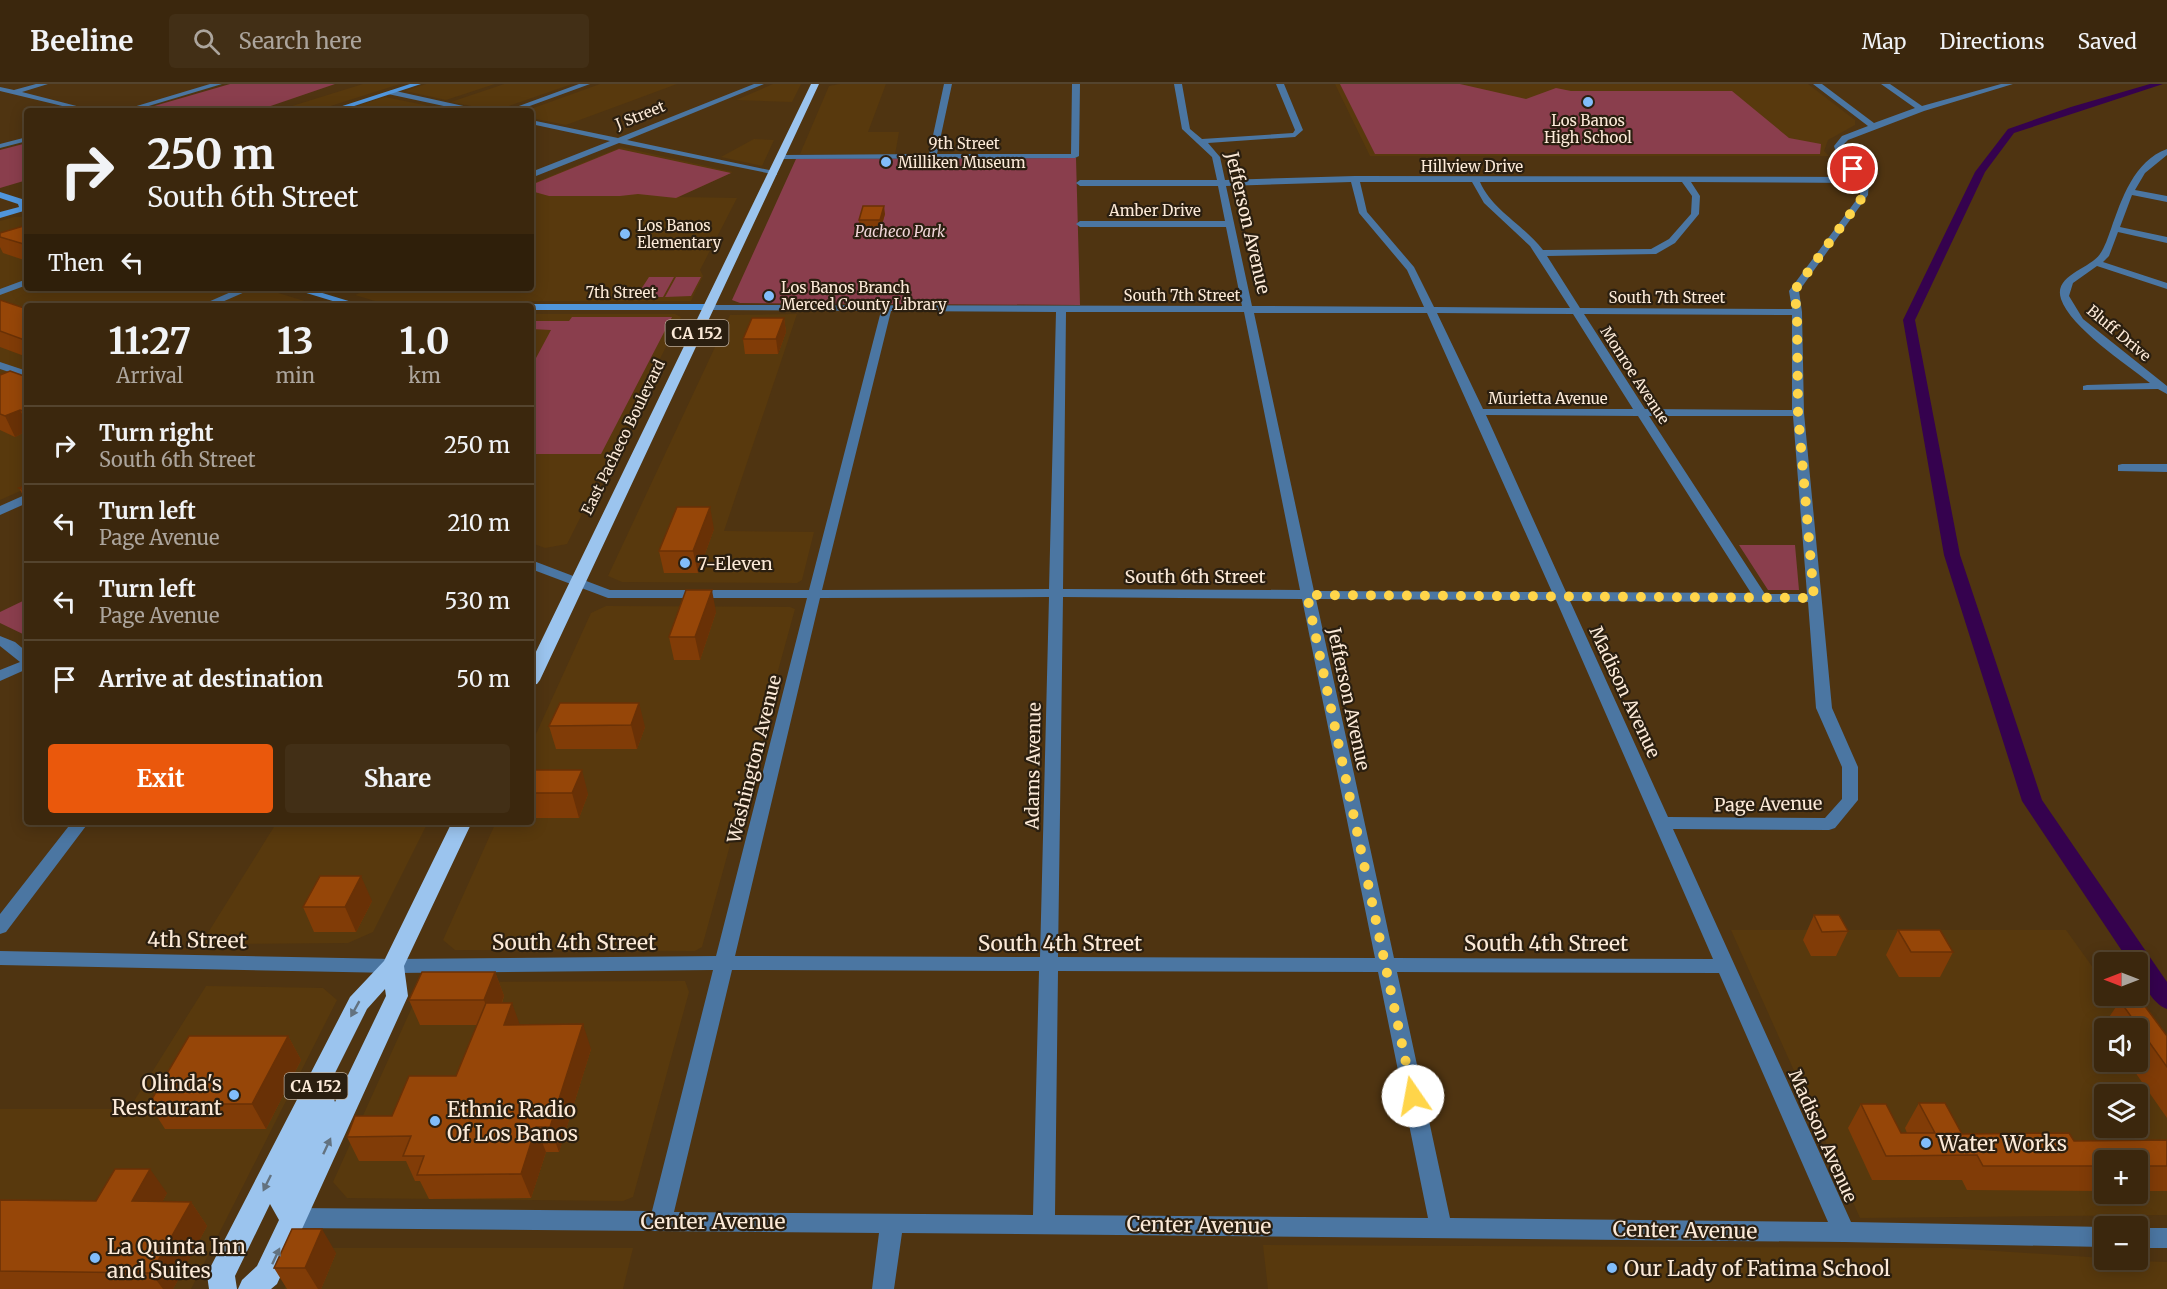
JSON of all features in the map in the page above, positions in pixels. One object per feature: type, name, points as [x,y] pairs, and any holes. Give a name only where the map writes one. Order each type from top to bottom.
[{"type":"highway","name":"East Pacheco Boulevard","points":[[534,674],[815,84]]},
{"type":"highway","name":"CA 152","points":[[223,1289],[221,1275],[358,1003],[393,966],[461,825]]},
{"type":"highway","name":"CA 152","points":[[252,1289],[267,1275],[397,996],[393,966]]},
{"type":"highway","points":[[294,1218],[284,1206],[282,1199],[321,1114],[323,1096],[317,1085]]},
{"type":"street","points":[[0,96],[44,84]]},
{"type":"street","points":[[134,108],[218,84]]},
{"type":"street","points":[[340,108],[417,84]]},
{"type":"street","points":[[518,108],[586,84]]},
{"type":"street","name":"J Street","points":[[534,174],[760,84]]},
{"type":"street","points":[[932,157],[948,84]]},
{"type":"street","name":"9th Street","points":[[781,157],[1075,156],[1076,84]]},
{"type":"street","name":"Jefferson Avenue","points":[[1178,84],[1186,129],[1191,135],[1203,141],[1216,157],[1222,183],[1441,1228]]},
{"type":"street","points":[[1203,141],[1295,135],[1299,130],[1280,84]]},
{"type":"street","points":[[1817,84],[1873,126]]},
{"type":"street","points":[[1885,84],[1921,109]]},
{"type":"street","points":[[1865,180],[1841,157],[1838,146],[1845,138],[1921,109],[1993,86],[2009,84]]},
{"type":"street","points":[[0,89],[80,108]]},
{"type":"street","points":[[391,92],[463,108]]},
{"type":"street","points":[[534,123],[774,173]]},
{"type":"street","points":[[0,146],[24,140]]},
{"type":"street","name":"Bluff Drive","points":[[2164,389],[2088,329],[2071,311],[2065,296],[2065,287],[2069,280],[2097,263],[2104,256],[2136,176],[2152,160],[2167,151]]},
{"type":"street","points":[[2152,160],[2167,164]]},
{"type":"street","name":"Hillview Drive","points":[[1080,183],[1222,183],[1354,179],[1865,180]]},
{"type":"street","name":"Madison Avenue","points":[[1354,179],[1363,213],[1411,269],[1479,412],[1845,1232]]},
{"type":"street","name":"Monroe Avenue","points":[[1475,179],[1477,188],[1491,206],[1540,253],[1760,597]]},
{"type":"street","points":[[1540,253],[1653,252],[1672,241],[1695,214],[1696,196],[1685,180]]},
{"type":"street","name":"Page Avenue","points":[[1663,823],[1829,824],[1850,800],[1850,766],[1824,708],[1798,413],[1797,312],[1794,291],[1864,195],[1865,180]]},
{"type":"street","points":[[2130,192],[2167,199]]},
{"type":"street","points":[[0,195],[22,202],[24,205]]},
{"type":"street","points":[[0,203],[24,208]]},
{"type":"street","points":[[0,215],[24,209]]},
{"type":"street","name":"Amber Drive","points":[[1080,224],[1230,224]]},
{"type":"street","points":[[2115,229],[2167,240]]},
{"type":"street","points":[[2097,263],[2167,286]]},
{"type":"street","points":[[0,292],[24,283]]},
{"type":"street","points":[[212,303],[242,291]]},
{"type":"street","points":[[306,291],[349,303]]},
{"type":"street","name":"7th Street","points":[[534,307],[710,307]]},
{"type":"street","name":"South 7th Street","points":[[710,307],[1797,312]]},
{"type":"street","name":"Washington Avenue","points":[[661,1220],[887,308]]},
{"type":"street","name":"Adams Avenue","points":[[1044,1224],[1060,309]]},
{"type":"street","points":[[0,365],[24,375]]},
{"type":"street","points":[[9,384],[24,377]]},
{"type":"street","points":[[2087,388],[2164,389]]},
{"type":"street","name":"Murietta Avenue","points":[[1479,412],[1798,413]]},
{"type":"street","points":[[2122,468],[2167,468]]},
{"type":"street","points":[[0,510],[24,499]]},
{"type":"street","name":"South 6th Street","points":[[534,565],[608,594],[620,596],[1056,593],[1814,598]]},
{"type":"street","points":[[0,640],[10,645],[24,659]]},
{"type":"street","points":[[0,676],[24,664]]},
{"type":"street","points":[[0,927],[79,825]]},
{"type":"street","name":"4th Street","points":[[0,958],[393,966]]},
{"type":"street","name":"South 4th Street","points":[[393,966],[724,963],[1727,966]]},
{"type":"street","name":"Center Avenue","points":[[294,1218],[892,1222],[2094,1237]]},
{"type":"street","points":[[884,1289],[892,1222]]},
{"type":"street","points":[[2148,1238],[2167,1238]]},
{"type":"shaded area","points":[[363,84],[400,84],[324,108],[286,108]]},
{"type":"shaded area","points":[[426,84],[495,84],[446,100],[405,91]]},
{"type":"shaded area","points":[[504,84],[572,84],[503,108],[482,108],[451,102]]},
{"type":"shaded area","points":[[600,84],[677,84],[566,125],[534,119],[533,108]]},
{"type":"shaded area","points":[[773,84],[801,84],[792,102],[736,100]]},
{"type":"shaded area","points":[[886,84],[868,132],[899,132],[895,155],[800,154],[829,86]]},
{"type":"shaded area","name":"Los Banos High School","points":[[1335,84],[1808,84],[1855,120],[1855,125],[1828,140],[1824,151],[1829,156],[1370,156]]},
{"type":"shaded area","points":[[385,97],[429,106],[423,108],[351,108]]},
{"type":"shaded area","points":[[754,139],[774,140],[762,166],[721,157]]},
{"type":"shaded area","name":"Los Banos Elementary","points":[[621,147],[733,172],[679,197],[737,198],[700,270],[703,276],[691,301],[375,301],[355,295],[364,291],[534,291],[534,183]]},
{"type":"shaded area","points":[[24,217],[24,291],[272,291],[311,303],[24,303],[24,489],[0,500],[0,221]]},
{"type":"shaded area","points":[[534,314],[675,314],[681,317],[567,544],[545,548],[534,544]]},
{"type":"shaded area","points":[[797,314],[724,531],[814,532],[802,580],[797,583],[622,582],[608,576],[730,315]]},
{"type":"shaded area","points":[[606,606],[790,607],[795,609],[702,947],[695,951],[455,950],[443,940],[495,825],[534,825],[534,738],[591,613]]},
{"type":"shaded area","points":[[275,825],[426,825],[373,932],[348,943],[201,944]]},
{"type":"shaded area","points":[[1731,930],[2066,930],[2094,969],[2094,1006],[2120,1006],[2129,1018],[2094,1018],[2094,1072],[2148,1072],[2148,1065],[2167,1071],[2167,1215],[1860,1218]]},
{"type":"shaded area","points":[[685,981],[689,992],[633,1197],[623,1201],[347,1198],[333,1182],[417,996],[445,982]]},
{"type":"shaded area","points":[[206,986],[323,988],[337,1000],[191,1289],[0,1289],[0,1109],[129,1109]]},
{"type":"shaded area","name":"Our Lady of Fatima School","points":[[1263,1245],[1950,1248],[2094,1257],[2094,1270],[2148,1270],[2148,1261],[2167,1262],[2167,1289],[1268,1289]]},
{"type":"shaded area","points":[[324,1248],[633,1248],[623,1289],[284,1289],[294,1267]]},
{"type":"green space","points":[[230,84],[335,84],[265,108],[147,108]]},
{"type":"green space","name":"Los Banos High School","points":[[1340,84],[1460,84],[1526,99],[1556,88],[1571,91],[1732,91],[1789,138],[1821,144],[1820,154],[1375,154]]},
{"type":"green space","points":[[24,144],[24,181],[0,188],[0,150]]},
{"type":"green space","points":[[619,149],[731,173],[676,198],[638,194],[549,196],[534,192],[534,184]]},
{"type":"green space","name":"Pacheco Park","points":[[1076,158],[1080,305],[740,303],[732,300],[796,159]]},
{"type":"green space","points":[[649,277],[674,277],[663,297],[636,297]]},
{"type":"green space","points":[[676,277],[701,277],[691,296],[665,297]]},
{"type":"green space","points":[[572,317],[672,317],[601,454],[534,454],[534,358],[551,330],[534,329],[534,321],[569,321]]},
{"type":"green space","points":[[1739,545],[1795,545],[1799,590],[1768,590]]},
{"type":"green space","points":[[24,600],[24,635],[0,623],[0,612]]},
{"type":"building","points":[[863,206],[884,206],[880,220],[859,220]]},
{"type":"building","points":[[24,226],[24,244],[0,237],[0,233]]},
{"type":"building","points":[[0,300],[24,308],[24,340],[0,331]]},
{"type":"building","points":[[752,318],[784,318],[776,339],[743,339]]},
{"type":"building","points":[[10,371],[24,376],[24,411],[20,410],[5,416],[0,414],[0,375]]},
{"type":"building","points":[[677,507],[710,507],[693,551],[659,551]]},
{"type":"building","points":[[686,590],[712,590],[695,637],[669,637]]},
{"type":"building","points":[[560,703],[639,703],[631,725],[549,726]]},
{"type":"building","points":[[534,770],[582,770],[572,793],[534,793]]},
{"type":"building","points":[[320,876],[361,876],[345,907],[303,907]]},
{"type":"building","points":[[1814,915],[1839,915],[1848,931],[1822,932]]},
{"type":"building","points":[[1898,930],[1940,930],[1953,952],[1911,952]]},
{"type":"building","points":[[422,972],[495,972],[484,1000],[409,1000]]},
{"type":"building","points":[[486,1003],[512,1003],[504,1025],[583,1024],[550,1127],[536,1127],[521,1174],[417,1175],[424,1156],[403,1156],[411,1136],[347,1137],[355,1116],[392,1116],[409,1076],[456,1076]]},
{"type":"building","points":[[2124,1006],[2145,1006],[2167,1036],[2167,1067],[2148,1040],[2148,1018],[2132,1018]]},
{"type":"building","points":[[189,1036],[288,1036],[252,1104],[149,1104]]},
{"type":"building","points":[[1919,1103],[1945,1103],[1962,1134],[2069,1133],[2074,1141],[2167,1140],[2167,1166],[2148,1166],[2148,1150],[2094,1150],[2094,1166],[1983,1166],[1977,1155],[1886,1156],[1861,1104],[1886,1104],[1901,1133],[1935,1133]]},
{"type":"building","name":"La Quinta Inn and Suites","points":[[115,1169],[150,1169],[132,1201],[191,1202],[151,1273],[0,1271],[0,1200],[96,1201]]},
{"type":"building","points":[[292,1229],[322,1229],[305,1268],[274,1268]]},
{"type":"waterway","points":[[2159,84],[2074,109],[2011,131],[1980,172],[1909,320],[1952,555],[2032,801],[2167,1000]]},
{"type":"place","name":"Los Banos High School","points":[[1588,102]]},
{"type":"place","name":"Milliken Museum","points":[[886,162]]},
{"type":"place","name":"Los Banos Elementary","points":[[625,234]]},
{"type":"place","name":"Los Banos Branch Merced County Library","points":[[769,296]]},
{"type":"place","name":"7-Eleven","points":[[685,563]]},
{"type":"place","name":"Olinda's Restaurant","points":[[234,1095]]},
{"type":"place","name":"Ethnic Radio Of Los Banos","points":[[435,1121]]},
{"type":"place","name":"Water Works","points":[[1926,1143]]},
{"type":"place","name":"La Quinta Inn and Suites","points":[[95,1258]]},
{"type":"place","name":"Our Lady of Fatima School","points":[[1612,1268]]},
{"type":"route","points":[[1413,1096],[1307,595],[1814,598],[1798,413],[1797,312],[1794,291],[1864,195],[1865,180],[1853,169]]}]
